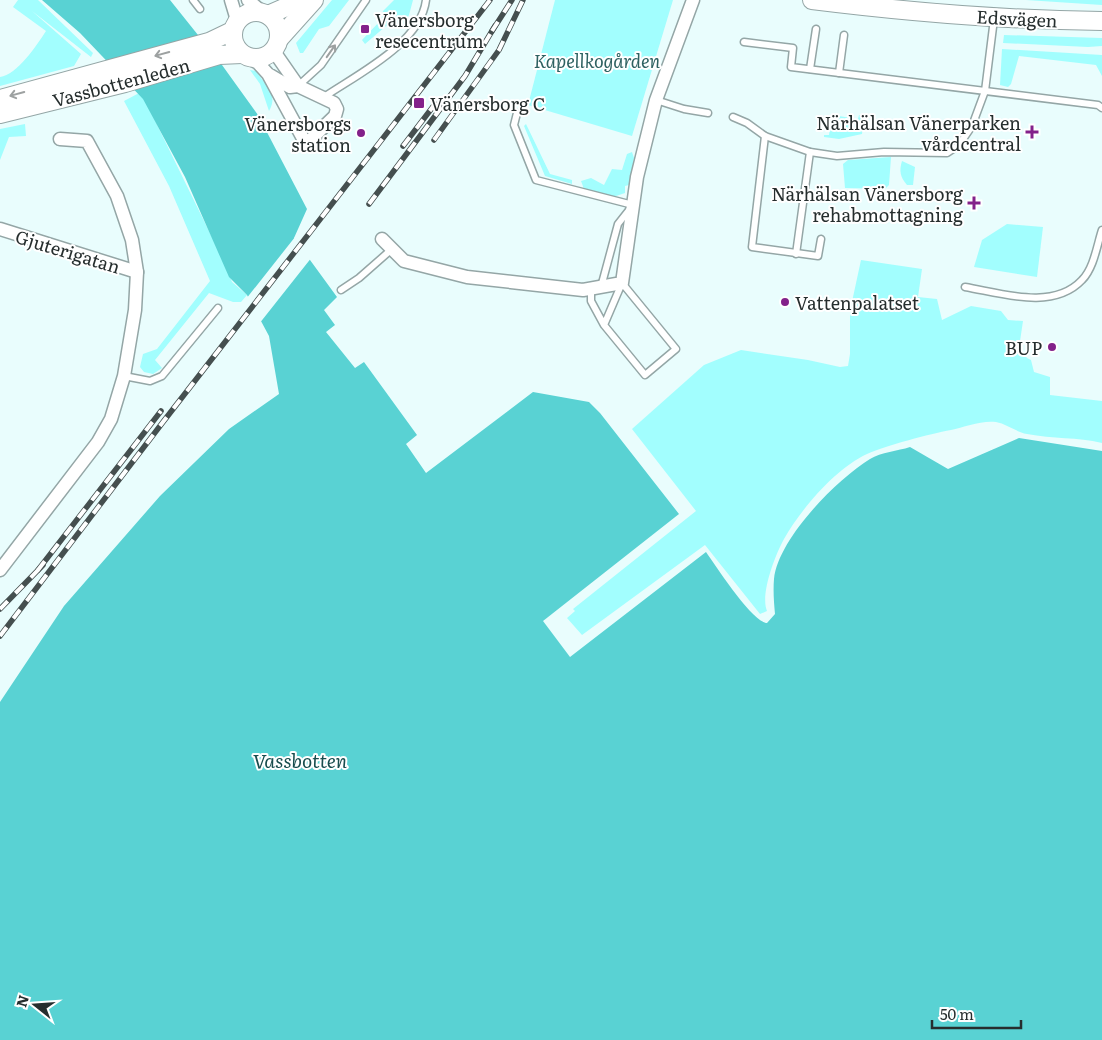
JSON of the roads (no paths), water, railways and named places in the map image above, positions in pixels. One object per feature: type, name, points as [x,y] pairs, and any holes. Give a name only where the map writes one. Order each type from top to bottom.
[{"type":"main road","points":[[294,0],[284,8],[265,13],[248,12],[235,26],[234,43],[245,55],[261,57],[276,44],[314,0]]},
{"type":"main road","name":"Edsvägen","points":[[812,0],[898,11],[994,18],[1102,21]]},
{"type":"main road","points":[[265,13],[277,25],[276,44]]},
{"type":"main road","name":"Vassbottenleden","points":[[0,114],[125,83],[214,48],[235,26]]},
{"type":"main road","name":"Vassbottenleden","points":[[0,99],[115,67],[214,48],[245,55]]},
{"type":"street","points":[[231,0],[235,26]]},
{"type":"street","points":[[248,0],[265,13]]},
{"type":"street","points":[[382,239],[404,261],[467,276],[545,287],[583,290],[622,284],[637,177],[656,100],[693,0]]},
{"type":"street","points":[[276,44],[298,86]]},
{"type":"street","points":[[245,55],[258,63],[268,74],[306,144],[334,116],[337,109],[334,103],[298,86],[290,87],[268,74]]},
{"type":"street","points":[[0,570],[98,442],[111,419],[124,376],[135,310],[137,272],[132,240],[117,196],[87,141],[60,139]]},
{"type":"street","name":"Gjuterigatan","points":[[0,229],[137,272]]},
{"type":"lane","points":[[193,0],[200,9]]},
{"type":"lane","points":[[298,86],[321,65],[366,0]]},
{"type":"lane","points":[[324,97],[405,42],[423,14],[426,0]]},
{"type":"lane","points":[[733,117],[747,123],[765,136],[810,152],[837,156],[884,152],[947,153],[959,145],[972,126],[985,91],[994,18]]},
{"type":"lane","points":[[810,69],[816,29]]},
{"type":"lane","points":[[838,73],[844,35]]},
{"type":"lane","points":[[744,42],[793,48],[790,67],[1098,105],[1102,108]]},
{"type":"lane","points":[[656,100],[684,109],[708,113]]},
{"type":"lane","points":[[517,113],[514,125],[536,180],[633,205],[618,224],[591,301],[604,325],[645,375],[676,349],[622,284],[604,325]]},
{"type":"lane","points":[[765,136],[752,247],[818,256],[821,239]]},
{"type":"lane","points":[[796,254],[810,152]]},
{"type":"lane","points":[[965,287],[1028,298],[1048,296],[1070,290],[1084,279],[1094,258],[1102,230]]},
{"type":"lane","points":[[341,290],[359,278],[392,249]]},
{"type":"lane","points":[[124,376],[150,381],[162,376],[218,308]]},
{"type":"water","name":"Vassbotten","points":[[42,0],[170,0],[222,65],[258,115],[307,209],[294,238],[337,297],[324,310],[335,325],[326,332],[355,368],[364,362],[417,435],[406,444],[426,473],[533,392],[589,402],[600,413],[679,514],[543,621],[570,657],[706,552],[744,604],[760,620],[767,623],[775,614],[774,579],[778,563],[797,529],[841,481],[870,459],[879,455],[910,447],[948,469],[1019,438],[1102,451],[1102,1040],[0,1040],[0,702],[64,606],[160,496],[229,429],[279,394],[269,336],[247,295],[229,277],[185,177],[143,99],[80,33]]},
{"type":"railway","points":[[0,636],[490,0]]},
{"type":"railway","points":[[492,31],[512,0]]},
{"type":"railway","points":[[434,140],[499,50],[523,0]]},
{"type":"railway","points":[[369,204],[465,76],[495,26]]},
{"type":"railway","points":[[403,146],[435,104]]},
{"type":"railway","points":[[38,570],[161,411]]},
{"type":"railway","points":[[0,609],[43,565]]},
{"type":"place","name":"Vänersborg resecentrum","points":[[365,29]]},
{"type":"place","name":"Vänersborg C","points":[[419,103]]},
{"type":"place","name":"Närhälsan Vänerparken vårdcentral","points":[[1032,132]]},
{"type":"place","name":"Vänersborgs station","points":[[361,133]]},
{"type":"place","name":"Närhälsan Vänersborg rehabmottagning","points":[[974,203]]},
{"type":"place","name":"Vattenpalatset","points":[[785,302]]},
{"type":"place","name":"BUP","points":[[1052,347]]},
{"type":"park label","name":"Kapellkogården","points":[[597,60]]}]
